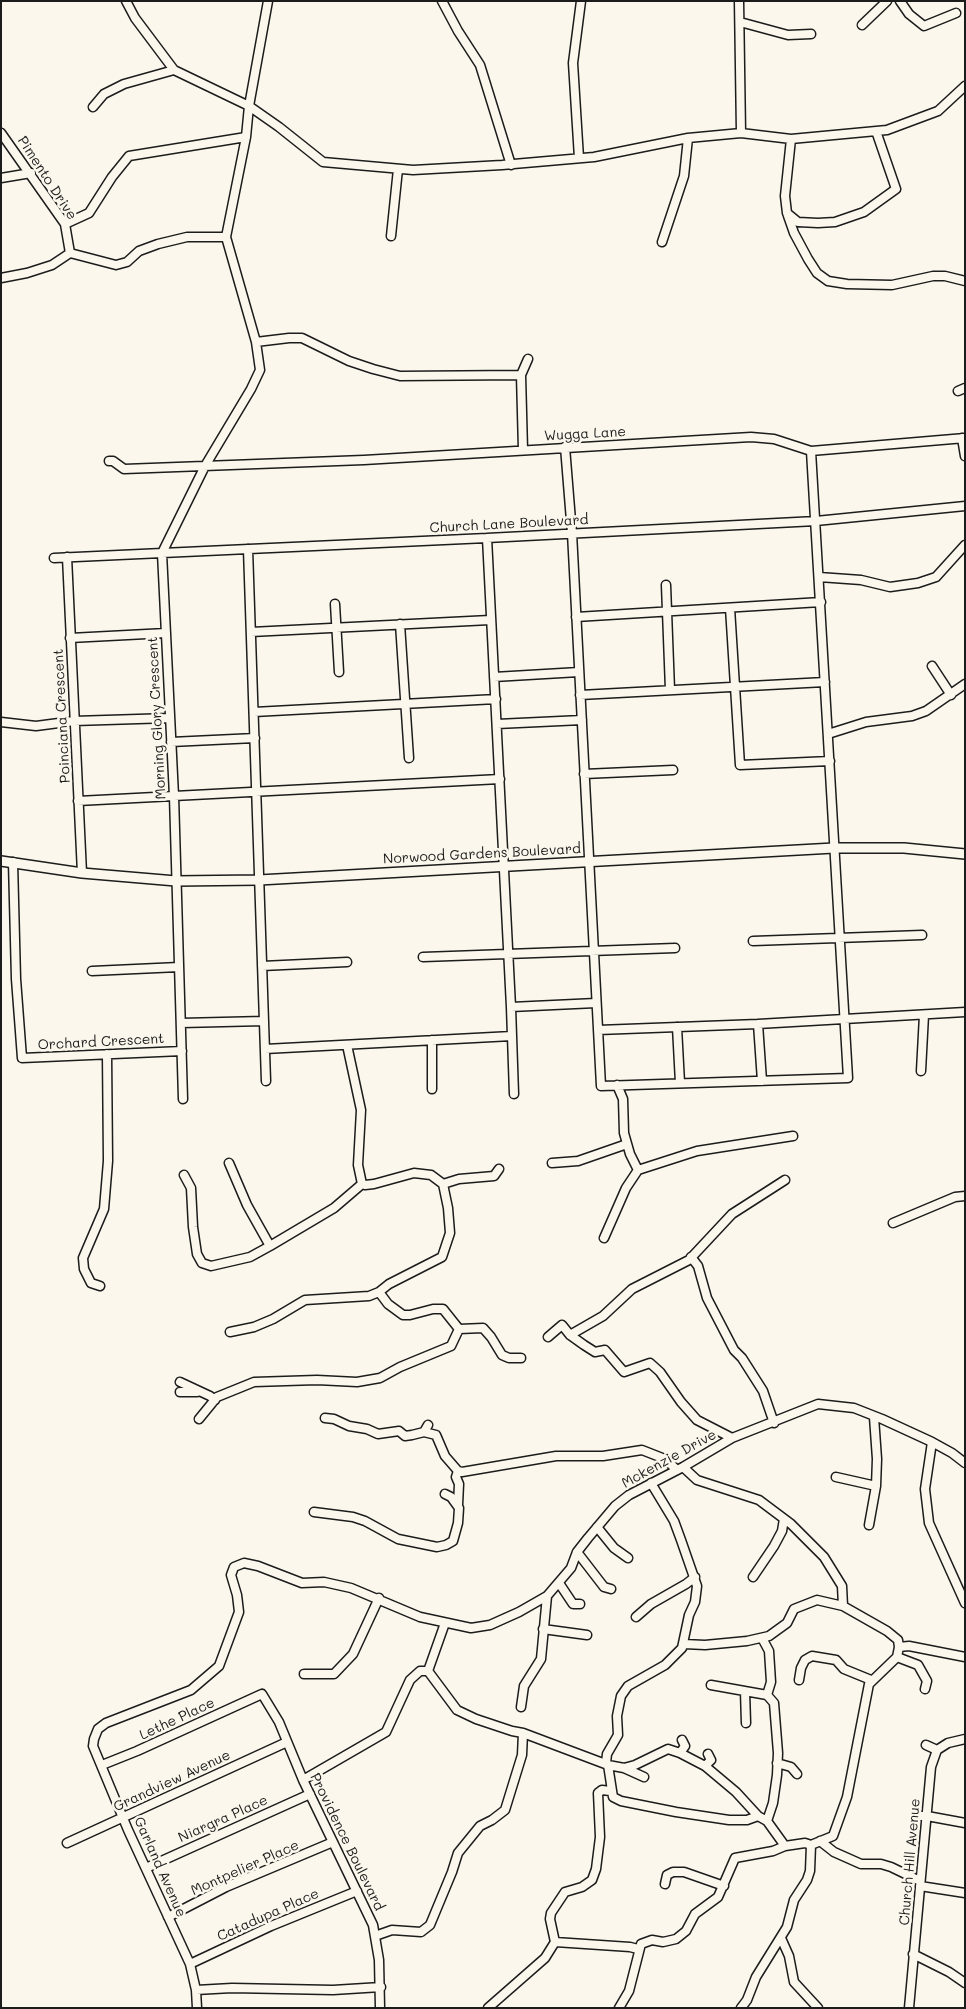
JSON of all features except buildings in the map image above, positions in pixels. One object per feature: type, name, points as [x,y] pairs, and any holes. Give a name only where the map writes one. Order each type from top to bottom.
[{"type":"street","points":[[126,1],[135,18],[174,70],[249,106],[323,162],[413,170],[579,158],[688,138],[741,133],[791,139],[887,130],[938,111],[965,86]]},
{"type":"street","points":[[162,553],[205,466],[260,370],[256,342],[226,237],[246,137],[249,106],[268,1]]},
{"type":"street","points":[[442,1],[458,31],[480,65],[512,164]]},
{"type":"street","points":[[579,158],[572,63],[580,1]]},
{"type":"street","points":[[739,1],[741,133]]},
{"type":"street","points":[[862,24],[887,1]]},
{"type":"street","points":[[900,1],[909,14],[924,26],[956,13]]},
{"type":"street","points":[[740,22],[788,35],[811,34]]},
{"type":"street","points":[[94,107],[104,94],[124,84],[174,70]]},
{"type":"street","points":[[787,213],[798,222],[835,222],[864,212],[896,189],[876,131]]},
{"type":"street","name":"Pimento Drive","points":[[1,133],[31,173],[65,224],[70,253]]},
{"type":"street","points":[[65,224],[89,214],[112,177],[129,156],[246,137]]},
{"type":"street","points":[[662,242],[684,176],[688,138]]},
{"type":"street","points":[[791,139],[786,196],[787,213],[794,233],[817,273],[828,281],[847,284],[892,285],[933,276],[946,276],[965,281]]},
{"type":"street","points":[[391,236],[398,168]]},
{"type":"street","points":[[1,178],[31,173]]},
{"type":"street","points":[[1,278],[28,273],[52,265],[70,253],[116,265],[128,262],[140,251],[158,244],[187,237],[226,237]]},
{"type":"street","points":[[256,342],[302,338],[349,361],[373,370],[400,376],[522,375]]},
{"type":"street","points":[[523,450],[522,375],[528,359]]},
{"type":"street","name":"Wugga Lane","points":[[109,461],[113,461],[124,469],[205,466],[364,460],[751,437],[774,439],[811,451],[963,438]]},
{"type":"street","points":[[963,438],[965,456]]},
{"type":"street","points":[[565,447],[572,533],[601,1086],[848,1078],[811,451]]},
{"type":"street","name":"Church Lane Boulevard","points":[[54,558],[816,521],[965,506]]},
{"type":"street","points":[[487,538],[514,1094]]},
{"type":"street","points":[[819,577],[861,580],[890,587],[918,583],[936,577],[965,545]]},
{"type":"street","points":[[248,549],[266,1081]]},
{"type":"street","name":"Morning Glory Crescent","points":[[162,553],[174,796],[183,1099]]},
{"type":"street","name":"Poinciana Crescent","points":[[67,558],[82,873]]},
{"type":"street","points":[[666,584],[670,690]]},
{"type":"street","points":[[576,617],[821,602]]},
{"type":"street","points":[[335,604],[340,672]]},
{"type":"street","points":[[730,608],[740,765],[830,761]]},
{"type":"street","points":[[251,632],[490,620]]},
{"type":"street","points":[[400,624],[409,758]]},
{"type":"street","points":[[70,638],[166,633]]},
{"type":"street","points":[[932,666],[951,696]]},
{"type":"street","points":[[494,677],[579,672]]},
{"type":"street","points":[[580,696],[825,682]]},
{"type":"street","points":[[828,734],[866,722],[912,716],[926,711],[951,696],[965,684]]},
{"type":"street","points":[[254,712],[496,699]]},
{"type":"street","points":[[1,722],[36,726],[74,721],[170,718]]},
{"type":"street","points":[[497,724],[582,720]]},
{"type":"street","points":[[171,742],[255,738]]},
{"type":"street","points":[[584,774],[672,770]]},
{"type":"street","points":[[78,801],[500,779]]},
{"type":"street","name":"Norwood Gardens Boulevard","points":[[1,861],[82,873],[176,881],[259,880],[834,848],[904,848],[965,854]]},
{"type":"street","name":"Orchard Crescent","points":[[13,862],[16,979],[22,1058],[182,1051]]},
{"type":"street","points":[[753,941],[922,935]]},
{"type":"street","points":[[423,957],[675,948]]},
{"type":"street","points":[[262,966],[347,962]]},
{"type":"street","points":[[92,971],[179,967]]},
{"type":"street","points":[[511,1008],[596,1003]]},
{"type":"street","points":[[598,1030],[844,1020],[965,1012]]},
{"type":"street","points":[[921,1071],[924,1015]]},
{"type":"street","points":[[181,1023],[264,1021]]},
{"type":"street","points":[[758,1024],[762,1081]]},
{"type":"street","points":[[677,1027],[680,1083]]},
{"type":"street","points":[[265,1049],[512,1036]]},
{"type":"street","points":[[432,1040],[432,1089]]},
{"type":"street","points":[[346,1045],[360,1110],[358,1165],[362,1184]]},
{"type":"street","points":[[100,1286],[91,1283],[84,1269],[84,1258],[104,1209],[108,1161],[106,1054]]},
{"type":"street","points":[[617,1085],[623,1099],[624,1133],[638,1170]]},
{"type":"street","points":[[604,1238],[626,1188],[638,1170],[697,1151],[793,1136]]},
{"type":"street","points":[[552,1163],[578,1162],[627,1144]]},
{"type":"street","points":[[229,1163],[247,1205],[270,1246]]},
{"type":"street","points":[[443,1184],[459,1179],[494,1176],[499,1169]]},
{"type":"street","points":[[184,1175],[190,1188],[197,1254],[202,1263],[211,1266],[250,1257],[334,1208],[362,1184],[374,1184],[414,1173],[431,1175],[443,1184],[448,1208],[450,1234],[442,1258],[369,1296],[305,1300],[273,1319],[254,1327],[230,1332]]},
{"type":"street","points":[[570,1336],[603,1316],[632,1289],[692,1257],[732,1214],[785,1180]]},
{"type":"street","points":[[893,1223],[955,1197],[965,1196]]},
{"type":"street","points":[[692,1257],[698,1266],[707,1298],[734,1350],[747,1365],[762,1391],[774,1423]]},
{"type":"street","points":[[379,1292],[388,1304],[403,1315],[410,1315],[433,1308],[443,1309],[459,1329]]},
{"type":"street","points":[[548,1338],[562,1325],[570,1336],[595,1352],[605,1350],[624,1372],[650,1363],[660,1372],[681,1402],[697,1420],[732,1438]]},
{"type":"street","points":[[459,1329],[482,1328],[491,1337],[502,1355],[509,1358],[521,1358]]},
{"type":"street","points":[[199,1419],[215,1400],[223,1394],[254,1382],[317,1380],[357,1382],[380,1378],[400,1367],[451,1346],[459,1329]]},
{"type":"street","points":[[180,1382],[215,1400]]},
{"type":"street","points":[[180,1392],[201,1392]]},
{"type":"street","name":"Mckenzie Drive","points":[[94,1739],[98,1729],[106,1723],[192,1690],[219,1666],[239,1612],[237,1595],[231,1575],[234,1567],[244,1563],[258,1566],[302,1583],[324,1582],[351,1588],[420,1617],[471,1628],[490,1625],[519,1612],[547,1596],[571,1568],[577,1552],[597,1527],[615,1506],[629,1494],[680,1469],[732,1438],[818,1404],[854,1408],[904,1428],[952,1453],[965,1463]]},
{"type":"street","points":[[869,1524],[876,1486],[877,1459],[874,1417]]},
{"type":"street","points":[[325,1418],[334,1419],[349,1426],[367,1429],[378,1434],[399,1431],[405,1436],[426,1428],[436,1436],[445,1456],[458,1471],[467,1472],[556,1456],[603,1456],[642,1450],[665,1459],[697,1480],[759,1500],[784,1519],[824,1557],[842,1586],[843,1606]]},
{"type":"street","points":[[932,1442],[925,1489],[929,1523],[965,1603]]},
{"type":"street","points":[[314,1512],[365,1521],[398,1538],[437,1547],[446,1545],[453,1541],[459,1515],[459,1484],[456,1476],[458,1471]]},
{"type":"street","points":[[836,1476],[876,1486]]},
{"type":"street","points":[[651,1483],[674,1521],[695,1577],[697,1586],[695,1602],[689,1615],[682,1648],[665,1665],[628,1686],[620,1696],[617,1716],[618,1735],[607,1754],[610,1791],[612,1797],[621,1801],[676,1812],[729,1820],[747,1820],[758,1816]]},
{"type":"street","points":[[446,1494],[458,1505]]},
{"type":"street","points":[[753,1577],[774,1546],[782,1531],[784,1519]]},
{"type":"street","points":[[597,1527],[614,1548],[628,1558]]},
{"type":"street","points":[[577,1552],[604,1587],[611,1589]]},
{"type":"street","points":[[636,1617],[651,1604],[695,1577]]},
{"type":"street","points":[[559,1583],[573,1604],[580,1604]]},
{"type":"street","points":[[520,1707],[524,1686],[541,1659],[547,1596]]},
{"type":"street","points":[[304,1674],[334,1674],[353,1654],[378,1598]]},
{"type":"street","points":[[619,2008],[628,1991],[638,1949],[641,1944],[652,1940],[663,1942],[676,1939],[686,1931],[695,1914],[718,1897],[735,1858],[773,1851],[785,1846],[805,1843],[811,1845],[833,1836],[847,1797],[859,1735],[861,1710],[871,1680],[897,1657],[899,1647],[898,1640],[887,1631],[843,1606],[817,1600],[794,1609],[787,1623],[769,1636],[705,1646],[684,1644]]},
{"type":"street","points":[[428,1671],[445,1623]]},
{"type":"street","points":[[543,1629],[588,1635]]},
{"type":"street","points":[[762,1638],[769,1651],[771,1682],[767,1695]]},
{"type":"street","points":[[899,1647],[909,1646],[965,1657]]},
{"type":"street","points":[[799,1680],[801,1668],[805,1660],[812,1656],[836,1660],[844,1669],[871,1680]]},
{"type":"street","points":[[897,1657],[918,1664],[927,1681],[925,1689]]},
{"type":"street","points":[[303,1780],[386,1732],[410,1680],[420,1671],[428,1671]]},
{"type":"street","points":[[428,1671],[457,1710],[485,1722],[523,1733],[607,1764],[624,1768],[644,1777]]},
{"type":"street","points":[[711,1685],[767,1695],[774,1703],[777,1728],[777,1764],[773,1803],[767,1821]]},
{"type":"street","points":[[745,1691],[746,1723]]},
{"type":"street","name":"Providence Boulevard","points":[[262,1694],[279,1722],[303,1780],[373,1925],[379,1960],[380,2008]]},
{"type":"street","name":"Lethe Place","points":[[102,1765],[262,1694]]},
{"type":"street","points":[[375,1936],[392,1930],[421,1932],[430,1925],[458,1853],[480,1826],[505,1810],[522,1755],[523,1733]]},
{"type":"street","points":[[850,1734],[859,1735]]},
{"type":"street","name":"Garland Avenue","points":[[94,1739],[93,1746],[190,1964],[196,1990],[197,2008]]},
{"type":"street","points":[[926,1745],[937,1750],[948,1743],[965,1739]]},
{"type":"street","points":[[680,1753],[685,1746],[682,1740]]},
{"type":"street","name":"Grandview Avenue","points":[[67,1843],[287,1742]]},
{"type":"street","points":[[624,1768],[635,1765],[664,1750],[668,1749],[680,1753],[705,1766],[744,1800],[758,1816],[767,1821],[785,1846]]},
{"type":"street","name":"Church Hill Avenue","points":[[909,2008],[920,1884],[922,1816],[931,1767],[937,1750]]},
{"type":"street","points":[[705,1766],[711,1760],[708,1754]]},
{"type":"street","points":[[777,1764],[791,1767],[797,1774]]},
{"type":"street","points":[[842,1772],[851,1772]]},
{"type":"street","points":[[488,2008],[545,1958],[554,1942],[550,1919],[554,1906],[565,1892],[582,1887],[592,1880],[596,1869],[600,1837],[598,1793],[602,1790],[610,1791]]},
{"type":"street","name":"Niargra Place","points":[[146,1868],[310,1794]]},
{"type":"street","points":[[922,1816],[965,1824]]},
{"type":"street","points":[[820,1841],[834,1852],[862,1864],[881,1864],[891,1867],[920,1884],[965,1893]]},
{"type":"street","name":"Montpelier Place","points":[[168,1918],[226,1887],[333,1842]]},
{"type":"street","points":[[741,2008],[747,2000],[756,1977],[787,1926],[794,1900],[808,1877],[811,1845]]},
{"type":"street","points":[[664,1884],[667,1875],[673,1872],[684,1872],[724,1886]]},
{"type":"street","name":"Catadupa Place","points":[[190,1964],[272,1926],[357,1891]]},
{"type":"street","points":[[781,1938],[789,1956],[794,1982],[818,2008]]},
{"type":"street","points":[[554,1942],[630,1946],[638,1949]]},
{"type":"street","points":[[913,1954],[949,1972],[965,1983]]},
{"type":"street","points":[[196,1990],[232,1988],[333,1990],[380,1987]]}]
